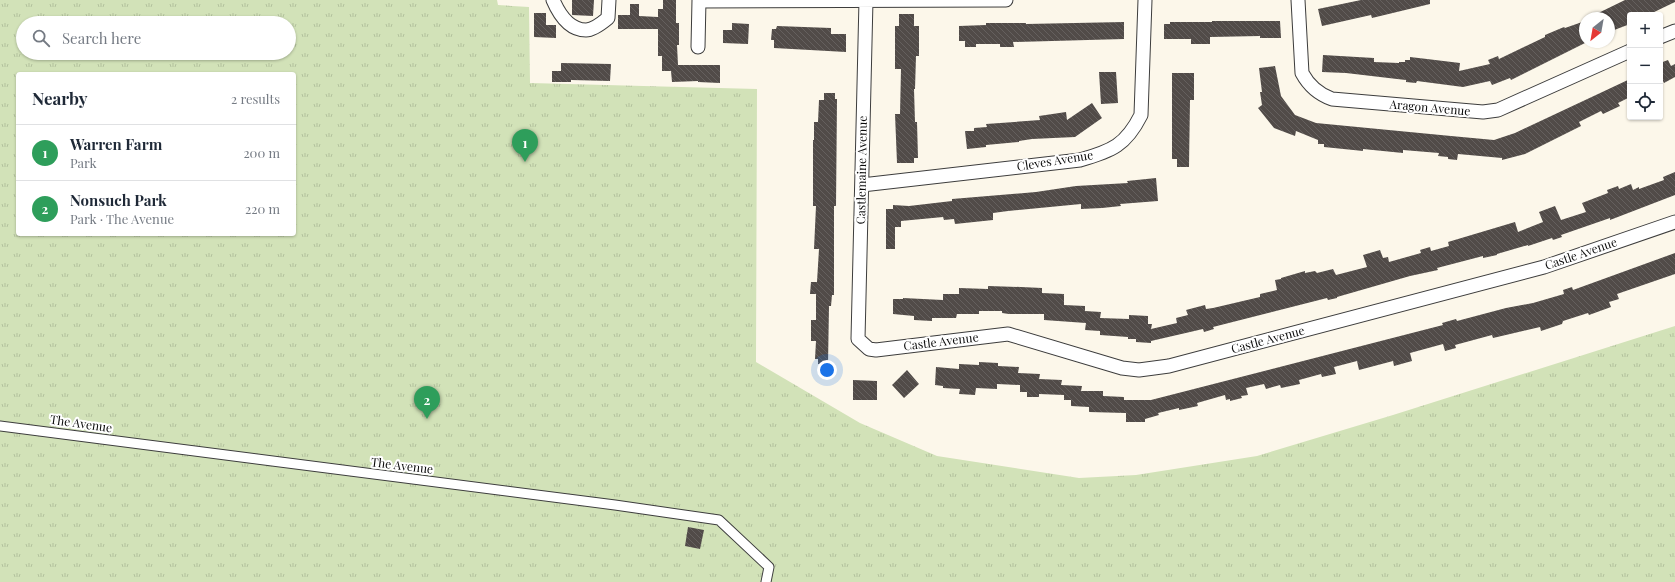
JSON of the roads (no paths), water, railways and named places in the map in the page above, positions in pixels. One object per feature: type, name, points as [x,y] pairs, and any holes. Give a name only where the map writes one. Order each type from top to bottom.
[{"type":"street","points":[[553,0],[559,14],[572,26],[586,30],[599,25],[608,18],[609,5]]},
{"type":"street","points":[[698,47],[699,1],[1006,0]]},
{"type":"street","name":"Cleves Avenue","points":[[862,185],[1080,160],[1114,148],[1126,138],[1134,128],[1141,115],[1145,0]]},
{"type":"street","name":"Aragon Avenue","points":[[1298,0],[1302,73],[1307,82],[1315,90],[1332,99],[1483,112],[1498,110],[1627,52]]},
{"type":"street","name":"Castlemaine Avenue","points":[[858,339],[866,1]]},
{"type":"street","points":[[1663,36],[1675,31]]},
{"type":"street","name":"Castle Avenue","points":[[858,339],[869,349],[876,350],[1008,334],[1122,368],[1139,370],[1162,367],[1544,267],[1675,222]]},
{"type":"street","name":"The Avenue","points":[[0,426],[608,504],[719,520],[769,567],[766,582]]},
{"type":"place","name":"Warren Farm","points":[[525,162]]},
{"type":"place","name":"Nonsuch Park","points":[[427,419]]}]
